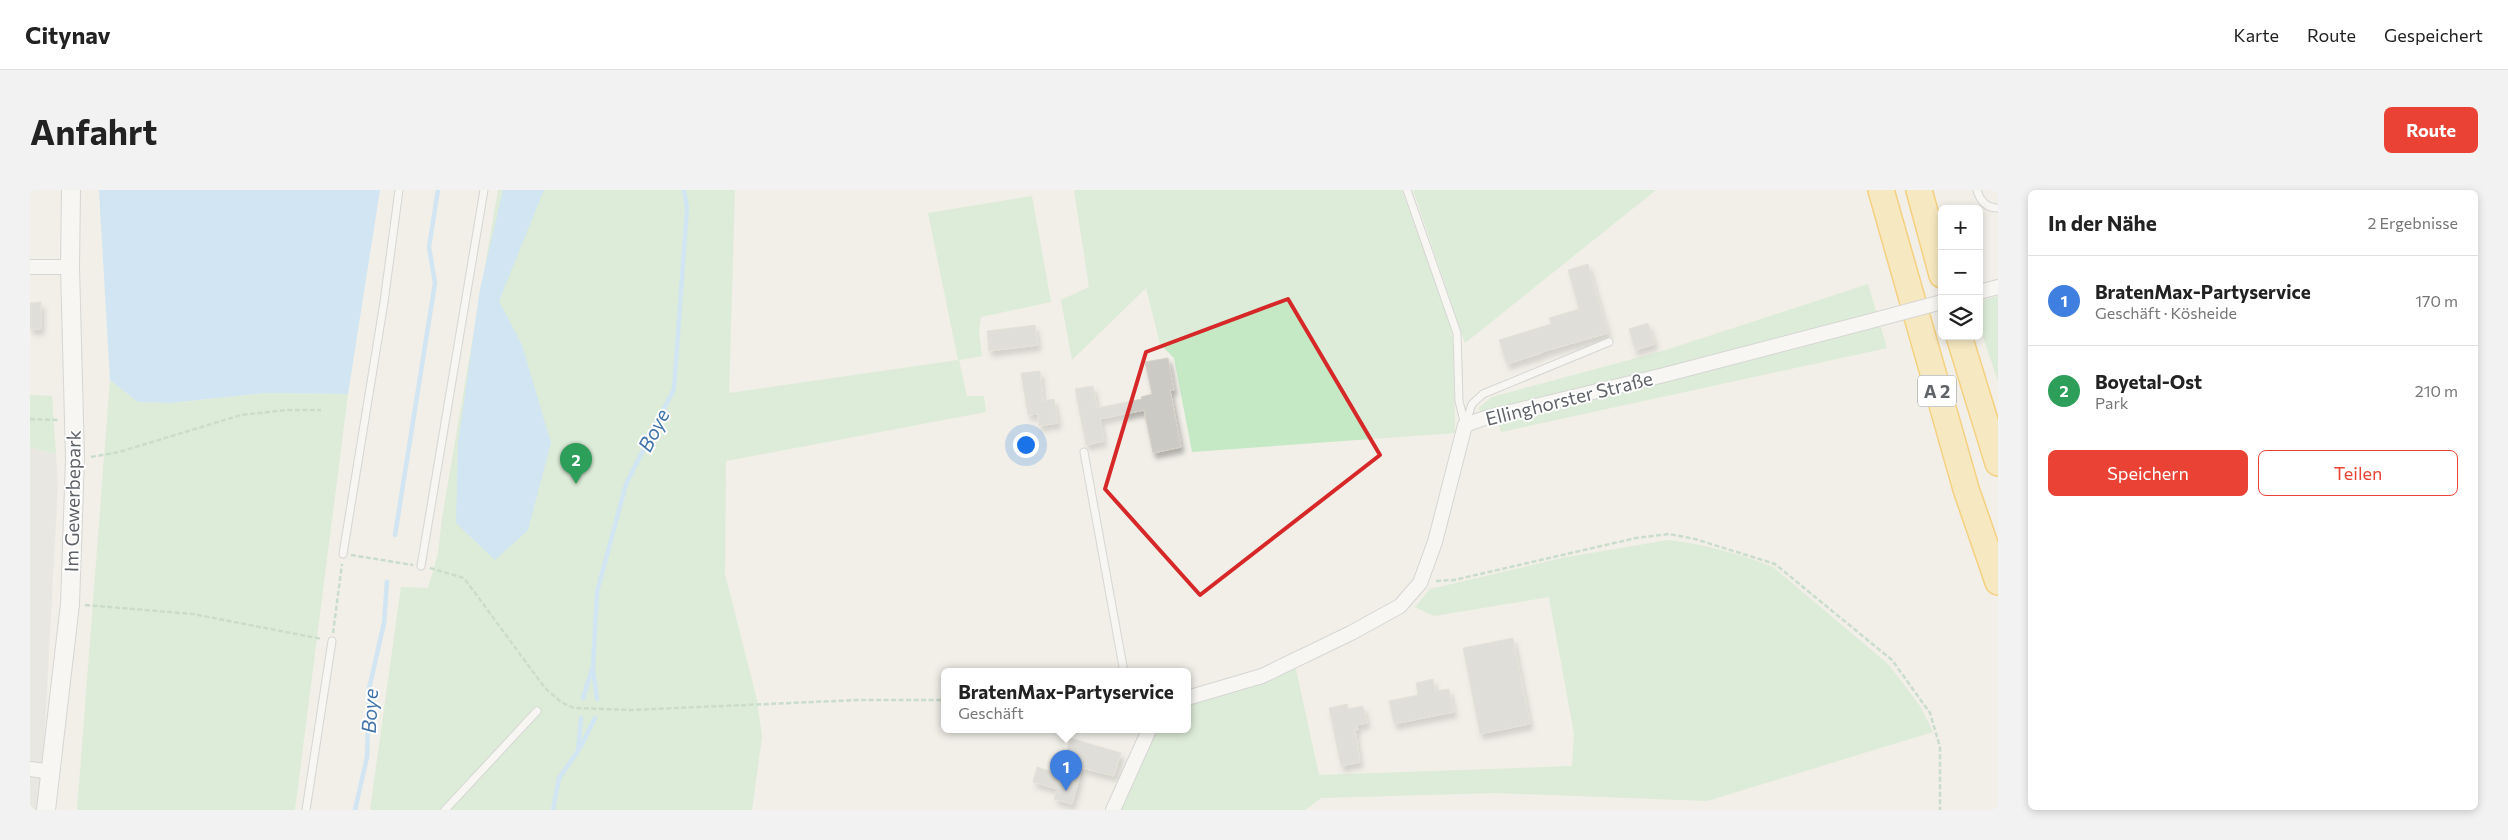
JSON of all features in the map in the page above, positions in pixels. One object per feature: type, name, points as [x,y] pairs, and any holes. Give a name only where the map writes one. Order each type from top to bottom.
[{"type":"highway","name":"A 2","points":[[1880,190],[1939,397],[1998,582]]},
{"type":"highway","points":[[1919,190],[1938,260]]},
{"type":"highway","name":"A 2","points":[[1960,340],[1998,463]]},
{"type":"street","name":"Im Gewerbepark","points":[[46,810],[70,604],[75,459],[70,267],[71,190]]},
{"type":"street","points":[[30,267],[70,267]]},
{"type":"street","points":[[1983,291],[1996,287]]},
{"type":"street","name":"Ellinghorster Straße","points":[[1191,697],[1262,676],[1351,633],[1400,606],[1420,583],[1435,542],[1465,425],[1485,418],[1664,375],[1938,303]]},
{"type":"street","points":[[1113,810],[1148,733]]},
{"type":"street","points":[[30,769],[51,772]]},
{"type":"lane","points":[[343,554],[384,302],[398,190]]},
{"type":"lane","points":[[421,566],[484,190]]},
{"type":"lane","points":[[1407,190],[1457,333],[1459,401],[1465,425]]},
{"type":"lane","points":[[1977,190],[1979,198],[1984,204],[1991,208],[1998,208]]},
{"type":"lane","points":[[1465,425],[1472,404],[1483,394],[1609,342]]},
{"type":"lane","points":[[1084,452],[1123,668]]},
{"type":"lane","points":[[306,810],[332,641]]},
{"type":"lane","points":[[445,810],[537,711]]},
{"type":"path","points":[[75,459],[119,452],[241,415],[287,410],[321,410]]},
{"type":"path","points":[[30,419],[74,419]]},
{"type":"path","points":[[1420,583],[1454,580],[1636,538],[1669,534],[1695,539],[1775,564],[1892,660],[1930,713],[1940,747],[1940,810]]},
{"type":"path","points":[[70,604],[193,614],[332,641],[343,554],[421,566],[464,578],[545,688],[561,702],[574,708],[631,710],[858,700],[941,700]]},
{"type":"highlighted area","points":[[1288,299],[1380,455],[1200,595],[1105,489],[1146,352]]},
{"type":"shaded area","points":[[30,447],[56,454],[58,485],[42,783],[37,810],[30,810]]},
{"type":"green space","points":[[498,190],[735,190],[729,393],[958,360],[928,213],[1032,196],[1051,302],[981,317],[979,331],[982,356],[959,360],[967,396],[984,396],[986,412],[726,461],[725,574],[757,700],[762,737],[752,810],[370,810],[401,587],[428,588],[438,554],[442,518]]},
{"type":"green space","points":[[1074,190],[1402,190],[1450,324],[1454,345],[1455,433],[1192,452],[1174,358],[1160,344],[1146,288],[1072,360],[1061,300],[1089,287]]},
{"type":"green space","points":[[1413,190],[1656,190],[1465,343]]},
{"type":"green space","points":[[1868,284],[1887,348],[1501,432],[1495,412],[1483,415],[1478,408],[1492,397],[1666,350]]},
{"type":"green space","points":[[1998,296],[1998,381],[1983,337],[1983,300]]},
{"type":"green space","points":[[110,380],[138,402],[169,403],[266,393],[348,394],[295,810],[77,810]]},
{"type":"green space","points":[[30,395],[52,396],[56,454],[30,447]]},
{"type":"green space","points":[[1668,540],[1721,550],[1773,567],[1888,664],[1920,706],[1933,732],[1707,801],[1495,793],[1321,798],[1305,810],[1120,810],[1155,733],[1191,733],[1191,702],[1262,683],[1295,665],[1319,775],[1572,766],[1574,734],[1549,597],[1434,616],[1415,607],[1430,589],[1562,558]]},
{"type":"water","points":[[99,190],[380,190],[348,394],[266,393],[169,403],[138,402],[110,380]]},
{"type":"water","points":[[503,190],[544,190],[499,301],[522,345],[551,443],[528,530],[495,560],[456,523],[458,444],[480,289]]},
{"type":"building","points":[[1588,264],[1608,333],[1507,364],[1499,340],[1551,324],[1549,318],[1579,309],[1568,270]]},
{"type":"building","points":[[41,302],[41,329],[30,329],[30,303]]},
{"type":"building","points":[[1648,323],[1655,344],[1635,350],[1629,329]]},
{"type":"building","points":[[1035,325],[1038,345],[989,351],[987,331]]},
{"type":"building","points":[[1168,358],[1174,390],[1170,390],[1181,447],[1153,453],[1144,410],[1100,419],[1104,441],[1086,445],[1075,389],[1093,386],[1097,408],[1142,399],[1141,397],[1152,394],[1145,362]]},
{"type":"building","points":[[1040,371],[1043,401],[1054,399],[1058,423],[1039,426],[1038,414],[1028,415],[1021,373]]},
{"type":"building","points":[[1513,638],[1530,724],[1480,734],[1463,648]]},
{"type":"building","points":[[1433,679],[1435,691],[1449,689],[1454,712],[1394,724],[1389,701],[1418,695],[1416,683]]},
{"type":"building","points":[[1347,704],[1348,709],[1363,706],[1367,723],[1357,725],[1358,730],[1355,730],[1360,762],[1341,766],[1329,708]]},
{"type":"building","points":[[1070,738],[1121,753],[1114,776],[1082,768],[1072,804],[1054,799],[1057,789],[1033,782],[1037,767],[1061,775]]},
{"type":"waterway","name":"Boye","points":[[395,535],[435,283],[429,247],[438,190]]},
{"type":"waterway","name":"Boye","points":[[583,698],[593,666],[597,592],[626,484],[674,389],[687,208],[684,190]]},
{"type":"waterway","name":"Boye","points":[[355,810],[367,757],[369,689],[384,623],[387,582]]},
{"type":"waterway","name":"Boye","points":[[593,669],[597,699]]},
{"type":"waterway","name":"Boye","points":[[553,810],[559,778],[578,751],[581,718]]},
{"type":"waterway","name":"Boye","points":[[580,748],[595,718]]},
{"type":"place","name":"Boyetal-Ost","points":[[576,484]]},
{"type":"place","name":"BratenMax-Partyservice","points":[[1066,791]]}]
